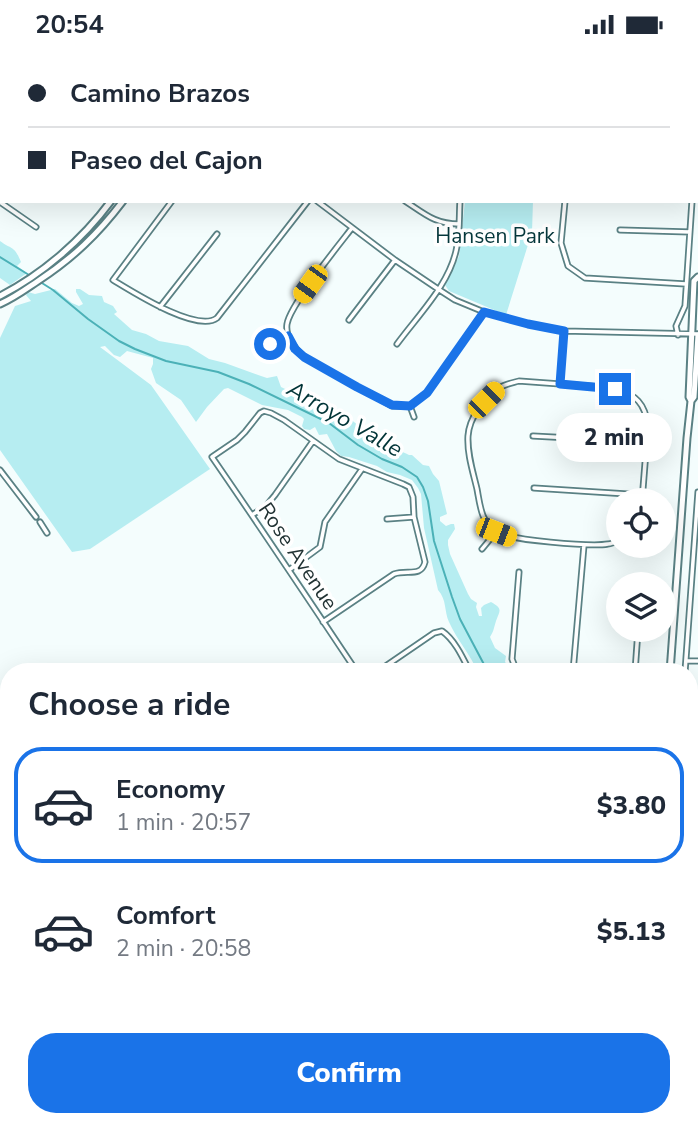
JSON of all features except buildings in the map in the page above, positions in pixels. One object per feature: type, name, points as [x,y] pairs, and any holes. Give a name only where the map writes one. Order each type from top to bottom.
[{"type":"main road","points":[[0,296],[22,288],[80,237],[109,203]]},
{"type":"main road","points":[[0,303],[50,273],[87,245],[121,203]]},
{"type":"main road","points":[[671,663],[691,401],[694,397],[694,281],[698,277]]},
{"type":"street","points":[[1,203],[36,227]]},
{"type":"street","points":[[171,203],[113,280],[160,307],[207,323],[213,322],[223,311],[306,203]]},
{"type":"street","points":[[320,203],[438,289],[455,300],[484,312],[564,331],[696,334]]},
{"type":"street","points":[[408,203],[434,220],[445,224],[459,224]]},
{"type":"street","points":[[397,344],[438,289],[455,257],[460,203]]},
{"type":"street","points":[[565,203],[561,243],[568,266],[585,278],[686,284]]},
{"type":"street","points":[[678,335],[676,326],[685,306],[692,203]]},
{"type":"street","points":[[352,228],[297,303],[287,324],[288,336],[295,349],[304,357],[392,405],[410,406],[427,393],[484,312]]},
{"type":"street","points":[[620,230],[690,232]]},
{"type":"street","points":[[160,307],[217,234]]},
{"type":"street","points":[[349,320],[395,260]]},
{"type":"street","points":[[560,384],[564,331]]},
{"type":"street","points":[[270,344],[288,336]]},
{"type":"street","points":[[606,544],[584,545],[511,538],[496,532],[483,518],[470,455],[468,435],[472,420],[497,389],[519,381],[628,392],[640,402],[648,426],[643,488]]},
{"type":"street","points":[[691,401],[697,407]]},
{"type":"street","points":[[410,406],[414,418]]},
{"type":"street","name":"Rose Avenue","points":[[313,441],[284,420],[264,411],[237,440],[212,457],[352,663]]},
{"type":"street","points":[[533,436],[646,442]]},
{"type":"street","points":[[252,515],[266,506],[313,441],[332,456],[408,487],[413,497],[414,517],[424,567],[420,571],[394,574],[324,622]]},
{"type":"street","points":[[289,570],[320,547],[325,521],[362,469]]},
{"type":"street","points":[[0,470],[37,517]]},
{"type":"street","points":[[534,488],[606,493]]},
{"type":"street","points":[[698,492],[686,661],[698,661]]},
{"type":"street","points":[[387,519],[414,517]]},
{"type":"street","points":[[40,522],[47,533]]},
{"type":"street","points":[[482,549],[496,532]]},
{"type":"street","points":[[574,663],[584,545]]},
{"type":"street","points":[[514,663],[519,572]]},
{"type":"street","points":[[691,591],[698,592]]},
{"type":"street","points":[[390,663],[434,633],[443,631],[465,663]]},
{"type":"street","points":[[636,663],[637,642]]},
{"type":"green space","name":"Hansen Park","points":[[465,203],[533,203],[532,232],[506,315],[449,291],[445,285],[459,256]]},
{"type":"green space","points":[[0,241],[14,250],[21,262],[17,266],[27,273],[10,285],[0,278]]},
{"type":"green space","points":[[55,289],[79,306],[83,304],[76,289],[89,295],[102,296],[104,302],[113,306],[117,312],[114,314],[132,330],[159,341],[188,346],[209,359],[267,378],[277,376],[281,387],[326,409],[339,410],[359,426],[366,426],[379,441],[412,455],[423,465],[429,466],[439,481],[447,514],[440,517],[440,521],[446,526],[454,524],[455,529],[448,545],[468,594],[477,603],[479,616],[482,616],[481,608],[491,602],[499,608],[490,637],[495,648],[506,656],[506,663],[473,663],[452,629],[438,590],[424,528],[421,494],[412,480],[341,456],[327,434],[319,435],[315,427],[304,429],[302,417],[288,410],[262,405],[228,388],[207,407],[196,422],[181,400],[156,383],[151,369],[153,358],[127,351],[120,357],[105,346],[100,347],[151,385],[210,469],[90,549],[72,552],[0,450],[0,338],[15,306],[31,301],[26,295],[28,292],[35,294]]},
{"type":"waterway","name":"Arroyo Valle","points":[[0,257],[29,275]]},
{"type":"waterway","name":"Arroyo Valle","points":[[34,278],[119,341],[166,361],[218,372],[249,384],[329,423],[358,445],[417,477],[428,501],[434,541],[452,597],[460,619],[483,663]]},
{"type":"route","points":[[270,344],[288,336],[295,349],[304,357],[392,405],[410,406],[427,393],[484,312],[564,331],[560,384],[615,389]]}]
